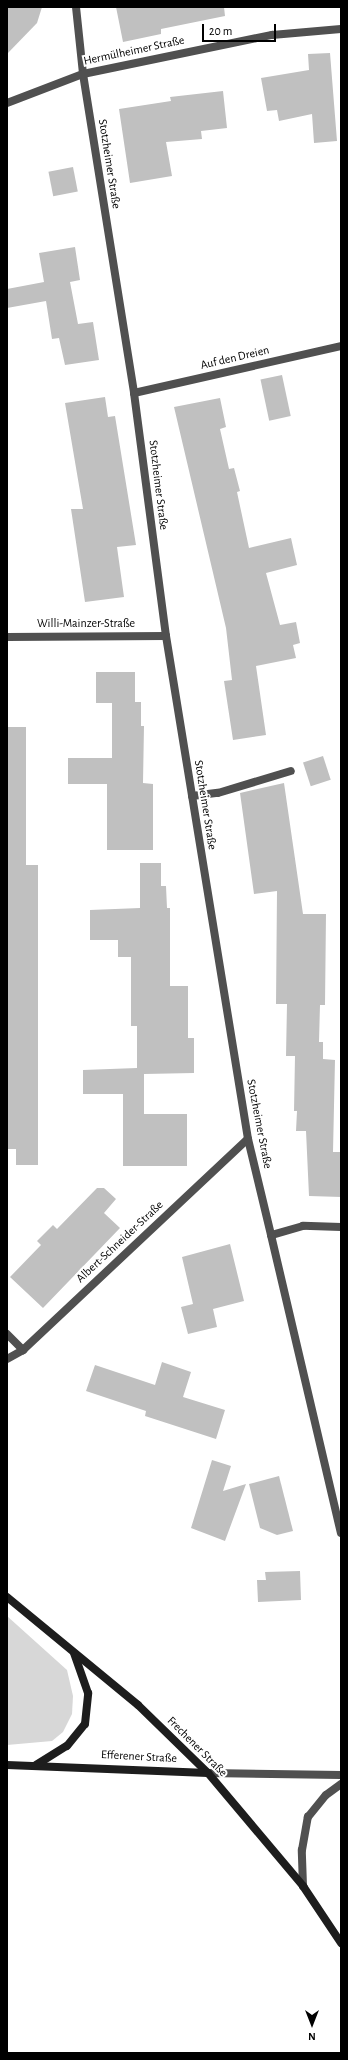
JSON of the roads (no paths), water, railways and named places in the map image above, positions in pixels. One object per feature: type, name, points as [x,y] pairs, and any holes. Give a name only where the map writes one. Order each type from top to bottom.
[{"type":"main road","name":"Frechener Straße","points":[[7,1597],[138,1705],[208,1773],[304,1886],[341,1943]]},
{"type":"main road","points":[[36,1765],[67,1746],[85,1724],[88,1693],[74,1652]]},
{"type":"main road","name":"Efferener Straße","points":[[7,1765],[208,1773]]},
{"type":"street","name":"Stotzheimer Straße","points":[[76,7],[83,74],[134,393],[166,636],[248,1139],[341,1533]]},
{"type":"street","name":"Hermülheimer Straße","points":[[7,103],[83,74],[272,35],[341,29]]},
{"type":"street","name":"Auf den Dreien","points":[[134,393],[341,346]]},
{"type":"street","name":"Willi-Mainzer-Straße","points":[[7,637],[166,636]]},
{"type":"street","points":[[192,796],[218,793],[291,771]]},
{"type":"street","name":"Albert-Schneider-Straße","points":[[7,1359],[23,1350],[248,1139]]},
{"type":"street","points":[[271,1235],[303,1226],[341,1227]]},
{"type":"street","points":[[7,1334],[23,1350]]},
{"type":"street","name":"Efferener Straße","points":[[208,1773],[341,1775]]},
{"type":"street","points":[[304,1886],[302,1850],[308,1817],[326,1795],[341,1784]]}]
